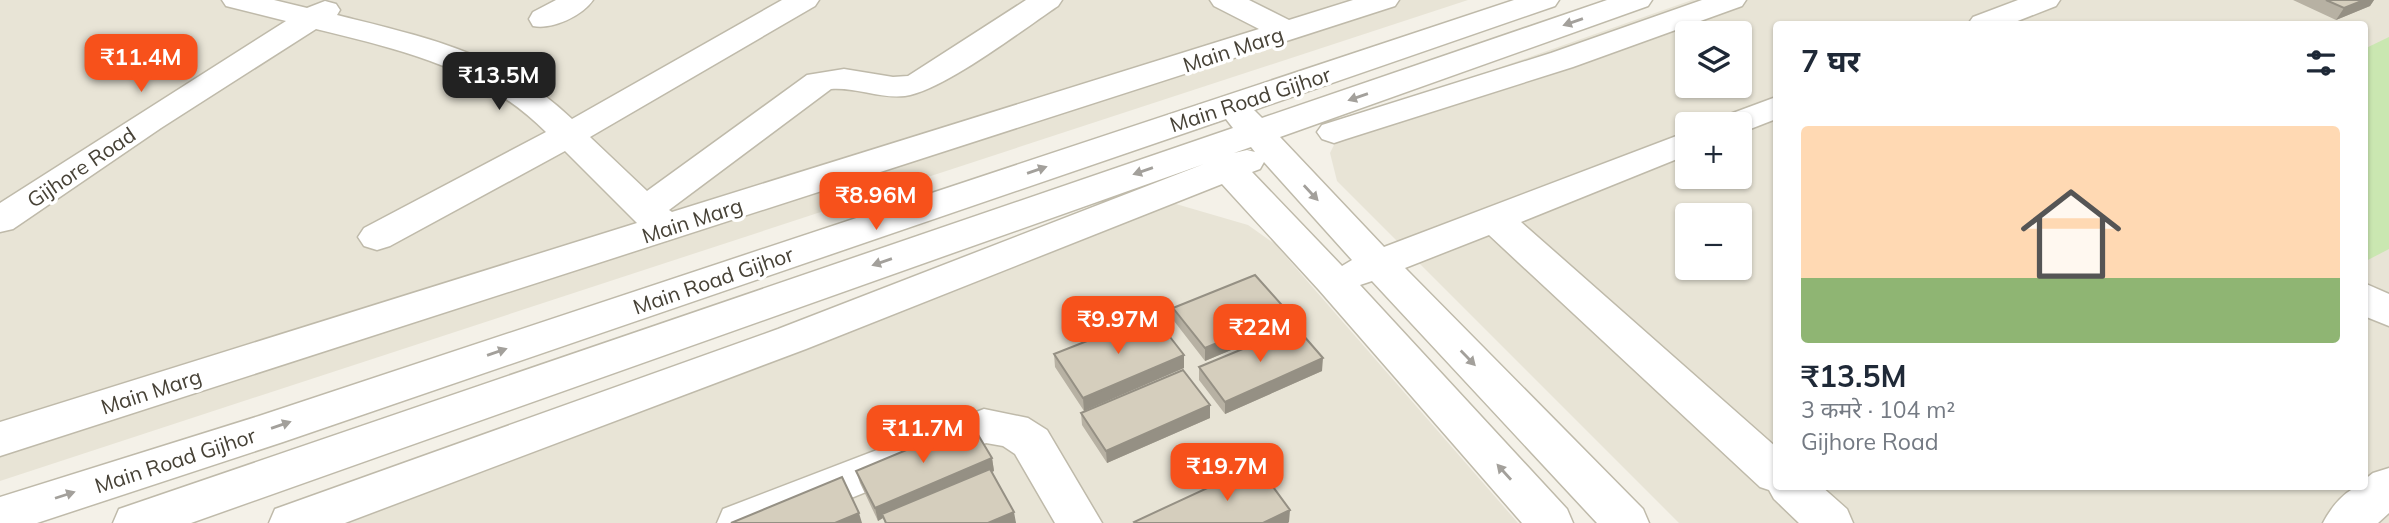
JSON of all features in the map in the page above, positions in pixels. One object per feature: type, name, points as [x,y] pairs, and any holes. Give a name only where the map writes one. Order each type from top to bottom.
[{"type":"street","points":[[237,0],[326,9],[476,66],[534,101],[656,219],[819,82],[834,77],[852,78],[883,87],[906,88],[919,83],[1047,0]]},
{"type":"street","points":[[544,19],[578,0]]},
{"type":"street","points":[[377,237],[568,135],[804,0]]},
{"type":"street","points":[[1225,0],[1287,32]]},
{"type":"street","name":"Main Marg","points":[[0,439],[656,219],[964,134],[1384,0]]},
{"type":"street","name":"Main Road Gijhor","points":[[1254,130],[1544,0]]},
{"type":"street","name":"Main Road Gijhor","points":[[136,523],[182,515],[1207,145],[1637,0]]},
{"type":"street","points":[[1626,523],[1254,130],[1562,60],[1731,0]]},
{"type":"street","points":[[1992,21],[2045,0]]},
{"type":"street","name":"Gijhore Road","points":[[0,220],[149,121],[326,9]]},
{"type":"street","points":[[1752,117],[1773,108]]},
{"type":"street","points":[[964,134],[1000,183]]},
{"type":"street","points":[[292,523],[792,339],[1207,145],[1333,280],[1550,523]]},
{"type":"street","name":"Main Road Gijhor","points":[[0,516],[281,425],[1000,183],[1207,145]]},
{"type":"street","points":[[1333,280],[1379,265],[1675,148]]},
{"type":"street","points":[[1496,219],[1773,471]]},
{"type":"street","points":[[2368,299],[2389,312]]},
{"type":"street","points":[[740,523],[984,426],[1013,430],[1031,442],[1079,523]]},
{"type":"street","points":[[2346,523],[2389,486]]},
{"type":"street","points":[[1794,490],[1830,523]]},
{"type":"shaded area","points":[[0,0],[1468,0],[0,481]]},
{"type":"shaded area","points":[[1692,0],[2389,0],[2389,523],[1679,523],[1337,181],[1330,153],[1340,133],[1376,111]]},
{"type":"shaded area","points":[[1176,204],[1248,225],[1275,244],[1518,523],[273,523],[1125,208]]},
{"type":"green space","points":[[2389,37],[2389,249],[2368,260],[2368,47]]},
{"type":"building","points":[[2326,0],[2364,0],[2344,8]]},
{"type":"building","points":[[1255,275],[1289,313],[1205,348],[1173,308]]},
{"type":"building","points":[[1153,315],[1184,355],[1083,398],[1054,354]]},
{"type":"building","points":[[1296,327],[1323,358],[1225,402],[1199,367]]},
{"type":"building","points":[[1183,370],[1210,405],[1106,451],[1081,413]]},
{"type":"building","points":[[971,423],[992,458],[875,508],[856,471]]},
{"type":"building","points":[[1257,465],[1290,510],[1263,523],[1134,522]]},
{"type":"building","points":[[990,469],[1014,512],[988,523],[886,523],[882,514]]},
{"type":"building","points":[[842,477],[859,513],[835,523],[731,523]]}]
